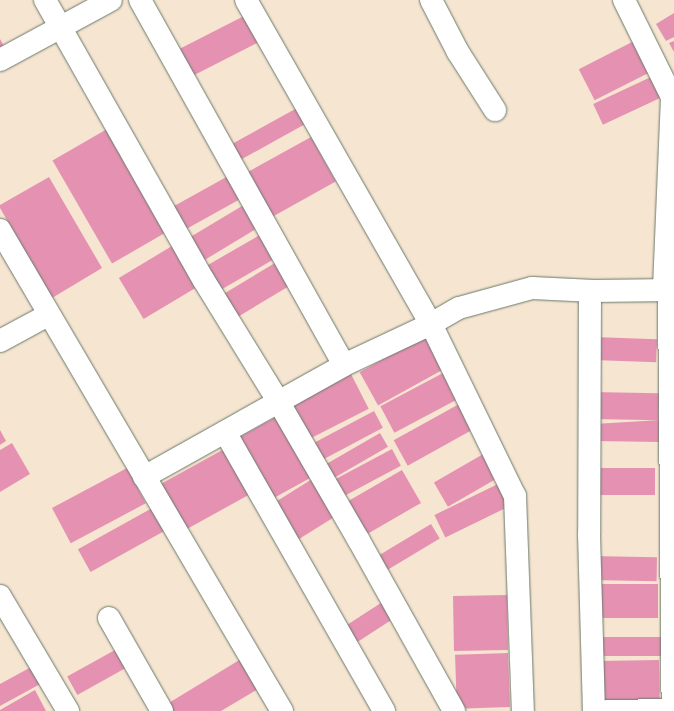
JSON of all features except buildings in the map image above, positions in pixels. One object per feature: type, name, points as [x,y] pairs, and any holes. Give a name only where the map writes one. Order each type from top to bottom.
[{"type":"street","points":[[45,0],[203,279],[278,401],[454,711]]},
{"type":"street","points":[[0,60],[60,26],[111,0]]},
{"type":"street","points":[[140,0],[344,365]]},
{"type":"street","points":[[246,0],[432,324],[515,496],[523,711]]},
{"type":"street","points":[[431,0],[458,52],[495,110]]},
{"type":"street","points":[[607,711],[674,710],[669,290],[672,97],[624,0]]},
{"type":"street","points":[[0,230],[282,711]]},
{"type":"street","points":[[144,477],[344,365],[432,324],[459,308],[532,288],[590,291],[669,290]]},
{"type":"street","points":[[590,291],[589,534],[594,711]]},
{"type":"street","points":[[0,341],[48,314]]},
{"type":"street","points":[[225,432],[384,711]]},
{"type":"street","points":[[0,596],[68,711]]},
{"type":"street","points":[[109,618],[162,711]]}]
